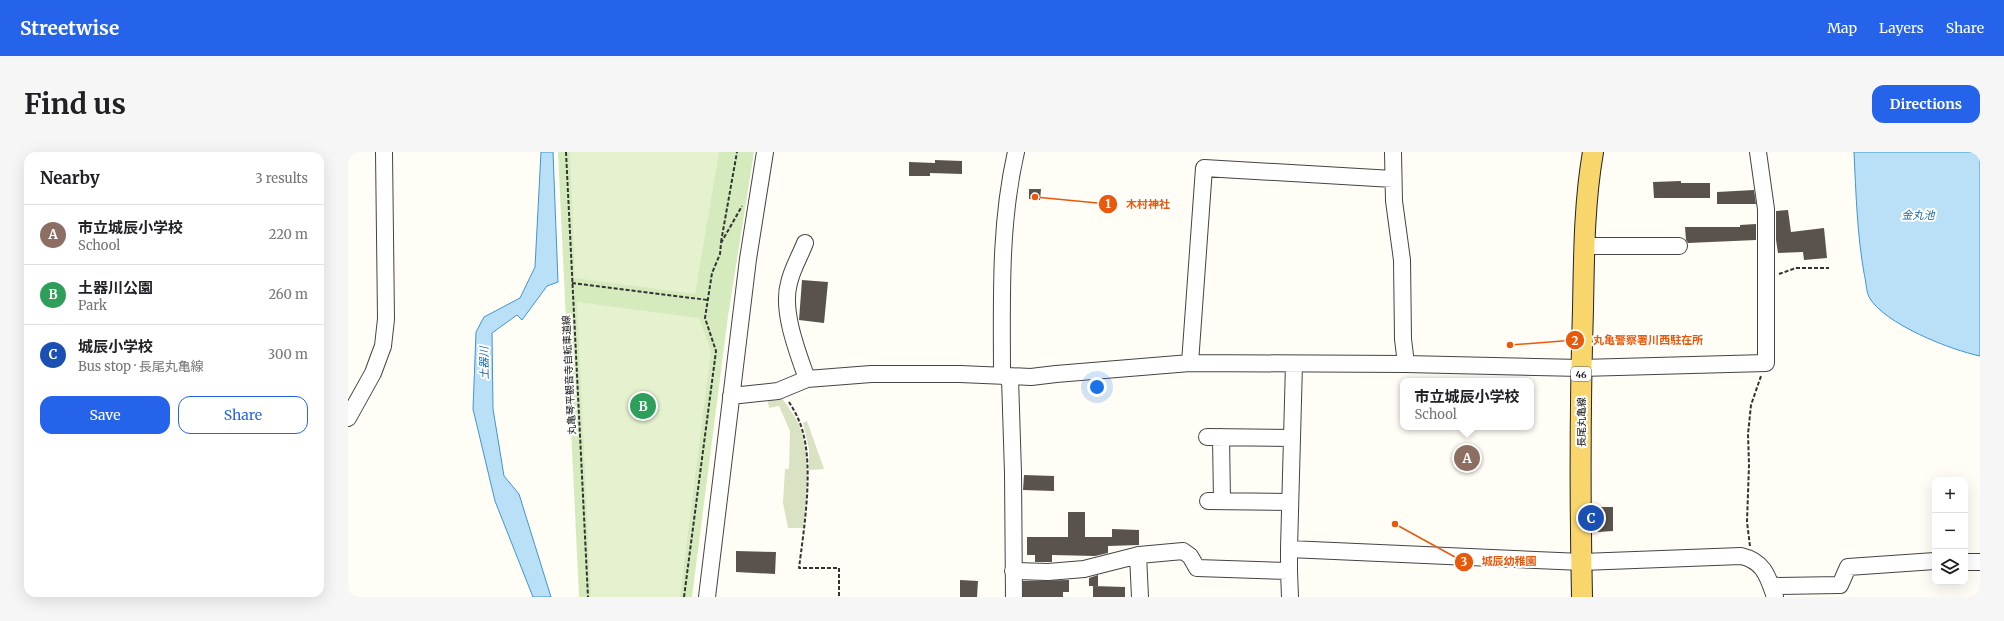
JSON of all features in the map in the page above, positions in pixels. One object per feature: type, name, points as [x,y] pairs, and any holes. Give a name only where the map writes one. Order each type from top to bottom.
[{"type":"main road","name":"長尾丸亀線","points":[[1582,597],[1581,368],[1585,246],[1593,152]]},
{"type":"street","points":[[348,418],[373,373],[382,346],[386,319],[384,152]]},
{"type":"street","points":[[707,597],[748,259],[765,152]]},
{"type":"street","points":[[1014,597],[1013,473],[1001,280],[1006,208],[1016,152]]},
{"type":"street","points":[[1393,152],[1392,179],[1402,260],[1403,339],[1406,364]]},
{"type":"street","points":[[731,396],[782,390],[807,379],[871,374],[1006,377],[1190,364],[1406,364],[1581,368],[1766,363],[1766,209],[1758,152]]},
{"type":"street","points":[[1190,364],[1204,168],[1392,179]]},
{"type":"street","points":[[805,243],[788,283],[787,303],[798,351],[807,379]]},
{"type":"street","points":[[1585,246],[1679,246]]},
{"type":"street","points":[[1290,597],[1289,549],[1294,364]]},
{"type":"street","points":[[1290,502],[1215,501],[1214,437],[1292,438]]},
{"type":"street","points":[[1289,549],[1582,562],[1741,556],[1752,558],[1759,564],[1766,574],[1773,591],[1840,585],[1848,567],[1932,561]]},
{"type":"street","points":[[1013,571],[1048,572],[1084,568],[1138,555],[1183,551],[1190,556],[1197,568],[1289,571]]},
{"type":"street","points":[[1138,555],[1140,597]]},
{"type":"street","points":[[1968,562],[1980,562]]},
{"type":"path","name":"丸亀琴平観音寺自転車道線","points":[[566,152],[588,597]]},
{"type":"path","points":[[684,597],[716,351],[705,318],[712,273],[720,254],[737,152]]},
{"type":"path","points":[[721,243],[742,205]]},
{"type":"path","points":[[1775,279],[1778,275],[1796,268],[1829,268]]},
{"type":"path","points":[[572,283],[708,300]]},
{"type":"path","points":[[1752,558],[1747,522],[1748,434],[1752,405],[1766,363]]},
{"type":"path","points":[[782,390],[800,423],[807,456],[806,512],[799,568],[839,568],[839,597]]},
{"type":"green space","points":[[558,152],[754,152],[728,316],[692,597],[579,597]]},
{"type":"green space","points":[[570,152],[719,152],[695,294],[575,278]]},
{"type":"green space","points":[[577,302],[699,318],[711,351],[680,597],[591,597]]},
{"type":"green space","points":[[780,395],[800,427],[806,451],[807,490],[803,528],[788,528],[783,503],[785,469],[789,469],[790,431],[779,406],[769,408],[767,397]]},
{"type":"green space","points":[[807,421],[824,469],[809,470],[809,449],[803,423]]},
{"type":"water","name":"土器川","points":[[541,152],[553,152],[558,282],[547,286],[522,320],[517,315],[492,333],[493,409],[504,476],[519,494],[551,597],[533,597],[495,501],[473,409],[476,332],[484,317],[520,298],[535,267]]},
{"type":"water","name":"金丸池","points":[[1854,152],[1980,152],[1980,356],[1936,342],[1903,326],[1877,307],[1869,297],[1860,243]]},
{"type":"building","points":[[935,160],[962,161],[962,174],[930,173],[930,176],[909,176],[909,162],[935,163]]},
{"type":"building","points":[[1681,181],[1681,183],[1710,183],[1710,198],[1654,198],[1653,182]]},
{"type":"building","points":[[1029,189],[1041,189],[1040,200],[1029,199]]},
{"type":"building","points":[[1754,190],[1756,204],[1717,204],[1717,192]]},
{"type":"building","points":[[1788,210],[1791,232],[1824,228],[1827,258],[1804,260],[1803,252],[1778,253],[1776,240],[1776,211]]},
{"type":"building","points":[[1756,224],[1756,240],[1688,243],[1686,240],[1685,227],[1740,227],[1740,225]]},
{"type":"building","points":[[802,280],[828,282],[824,323],[799,320]]},
{"type":"building","points":[[1024,475],[1054,476],[1054,491],[1023,490]]},
{"type":"building","points":[[1597,507],[1613,507],[1613,531],[1598,532]]},
{"type":"building","points":[[1068,512],[1085,512],[1085,537],[1112,537],[1112,529],[1139,530],[1139,545],[1108,546],[1108,553],[1095,556],[1052,555],[1052,562],[1035,562],[1035,555],[1027,555],[1027,537],[1068,537]]},
{"type":"building","points":[[736,551],[776,552],[775,574],[736,572]]},
{"type":"building","points":[[1098,575],[1098,586],[1089,586],[1089,578]]},
{"type":"building","points":[[960,580],[978,581],[977,597],[960,597]]},
{"type":"building","points":[[1069,580],[1069,592],[1063,592],[1063,597],[1023,597],[1023,581]]},
{"type":"building","points":[[1093,586],[1125,587],[1125,597],[1093,597]]},
{"type":"place","name":"木村神社","points":[[1035,197]]},
{"type":"place","name":"丸亀警察署川西駐在所","points":[[1510,345]]},
{"type":"place","name":"土器川公園","points":[[643,406]]},
{"type":"place","name":"市立城辰小学校","points":[[1467,458]]},
{"type":"place","name":"城辰小学校","points":[[1591,518]]},
{"type":"place","name":"城辰幼稚園","points":[[1395,524]]}]
